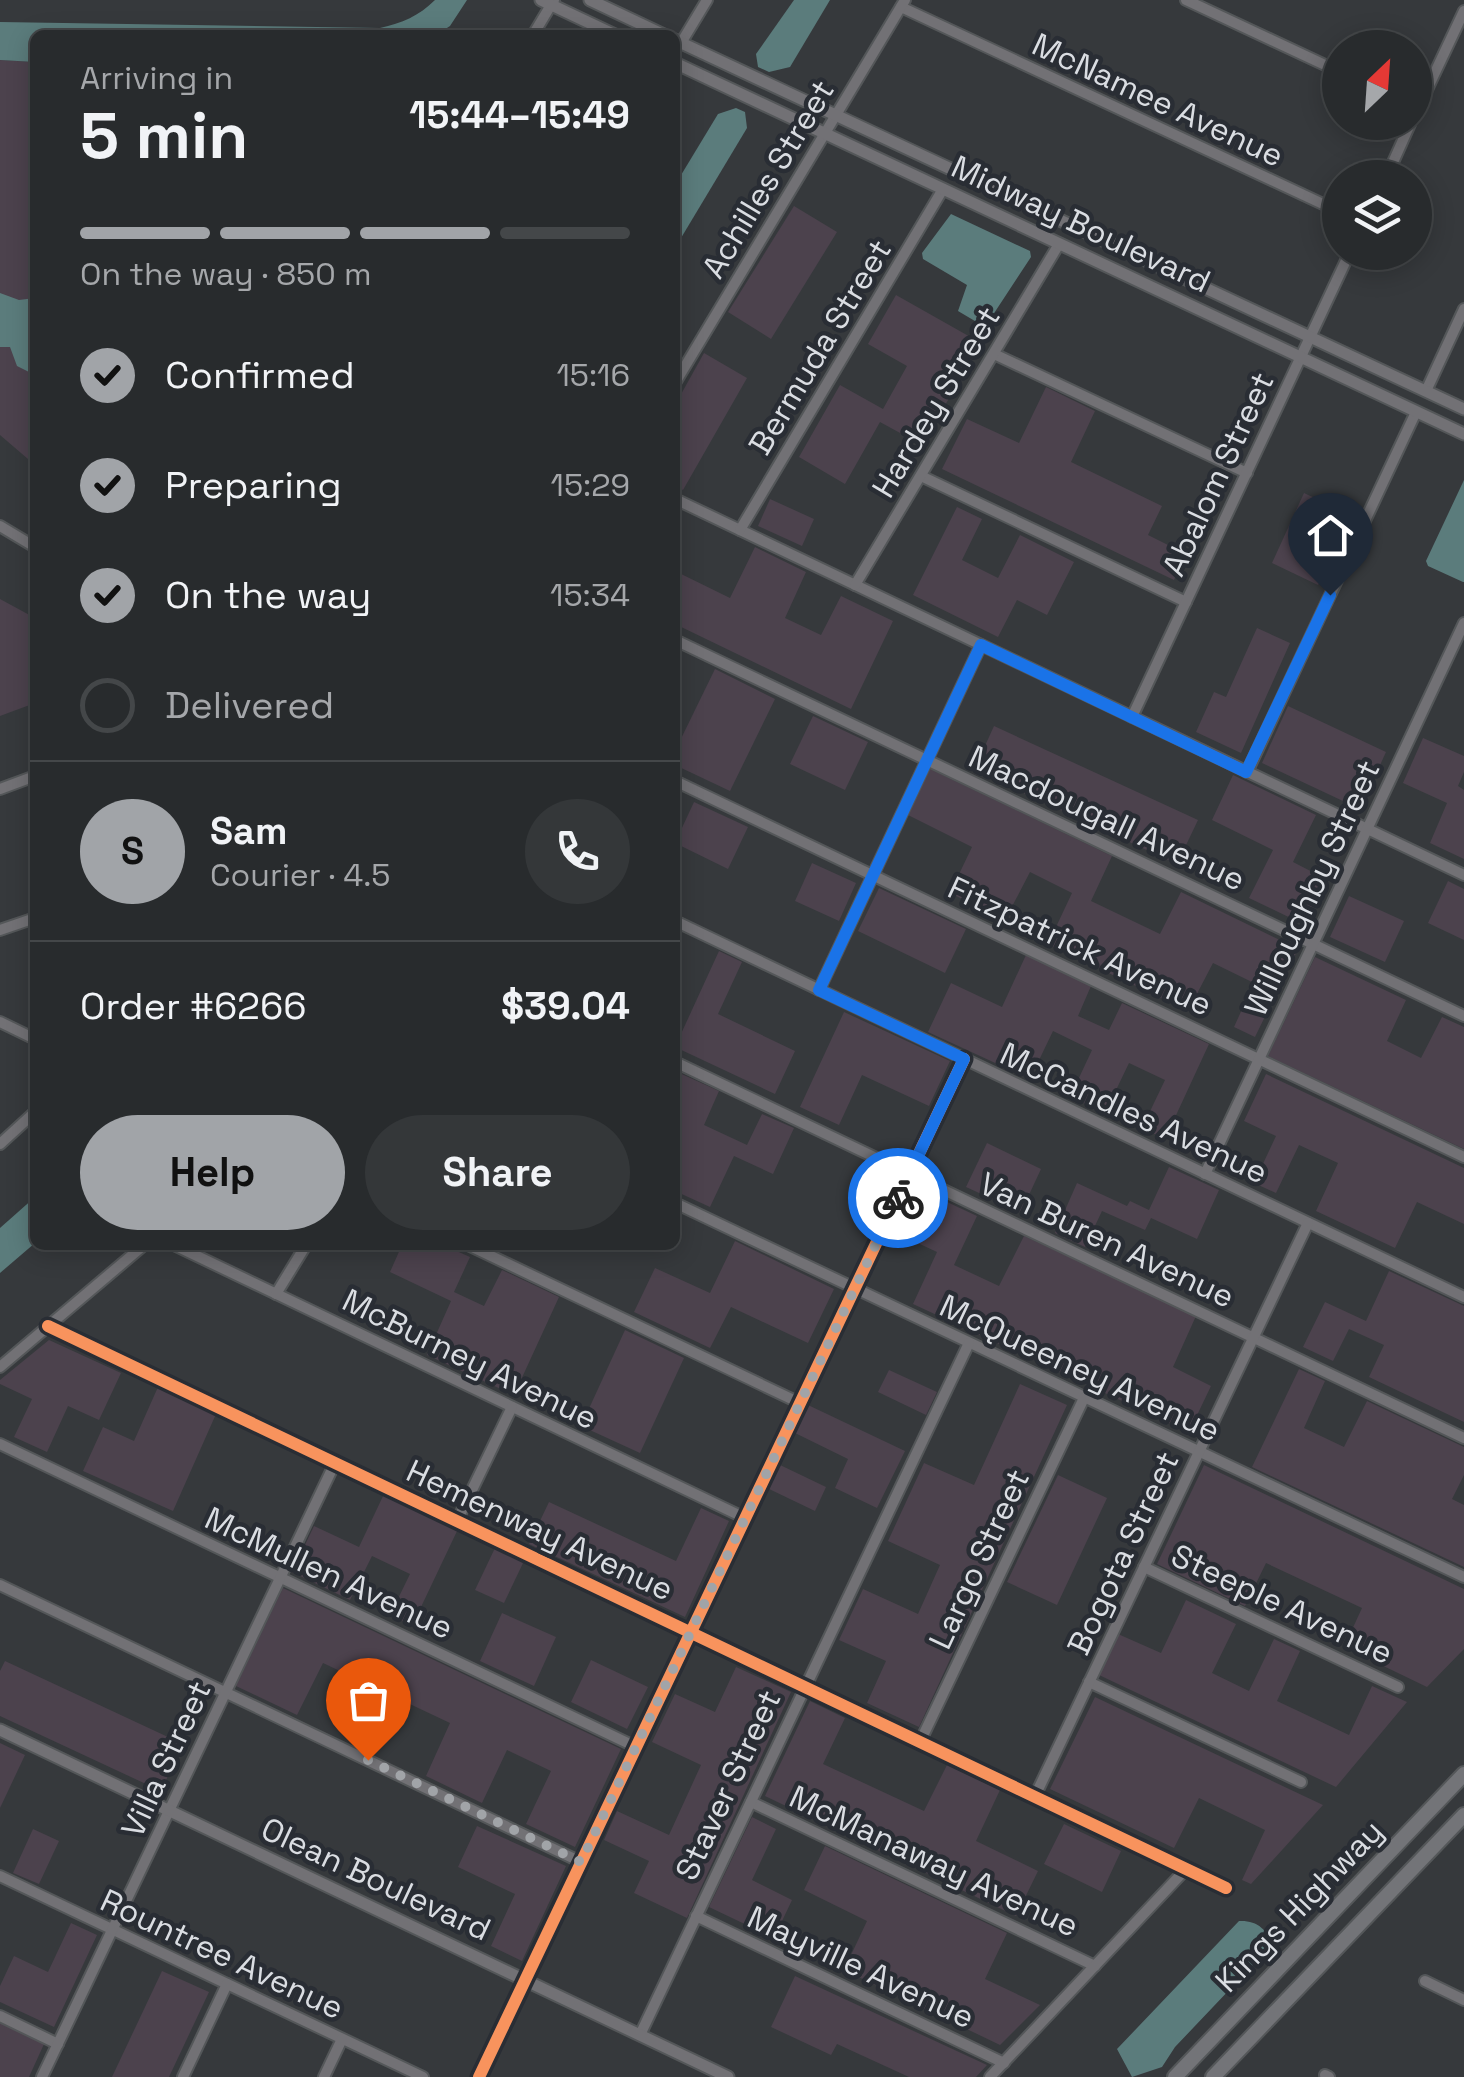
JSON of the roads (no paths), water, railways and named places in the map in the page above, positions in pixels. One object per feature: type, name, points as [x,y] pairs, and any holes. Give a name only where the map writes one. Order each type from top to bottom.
[{"type":"main road","name":"Kings Highway","points":[[1175,2077],[1464,1774]]},
{"type":"main road","name":"Kings Highway","points":[[1213,2077],[1464,1815]]},
{"type":"street","points":[[590,0],[653,30]]},
{"type":"street","points":[[680,39],[708,0]]},
{"type":"street","points":[[1186,0],[1322,64]]},
{"type":"street","points":[[535,30],[549,2],[605,30]]},
{"type":"street","name":"Achilles Street","points":[[680,375],[903,4]]},
{"type":"street","name":"McNamee Avenue","points":[[903,4],[1322,203]]},
{"type":"street","points":[[1432,77],[1464,11]]},
{"type":"street","name":"Midway Boulevard","points":[[680,43],[1464,409]]},
{"type":"street","name":"Midway Boulevard","points":[[680,65],[1464,434]]},
{"type":"street","name":"Bermuda Street","points":[[740,530],[943,189]]},
{"type":"street","name":"Hardey Street","points":[[855,585],[1059,244]]},
{"type":"street","name":"Abalom Street","points":[[1132,717],[1342,270]]},
{"type":"street","points":[[1426,391],[1464,309]]},
{"type":"street","points":[[994,354],[1247,472]]},
{"type":"street","points":[[1246,772],[1416,412]]},
{"type":"street","points":[[921,476],[1186,602]]},
{"type":"street","points":[[680,501],[1464,875]]},
{"type":"street","points":[[0,526],[30,544]]},
{"type":"street","name":"Willoughby Street","points":[[1205,1174],[1464,623]]},
{"type":"street","name":"Macdougall Avenue","points":[[680,642],[1464,1016]]},
{"type":"street","points":[[819,990],[981,645]]},
{"type":"street","points":[[0,789],[30,778]]},
{"type":"street","name":"Fitzpatrick Avenue","points":[[680,783],[1464,1156]]},
{"type":"street","points":[[0,930],[30,920]]},
{"type":"street","name":"McCandles Avenue","points":[[680,924],[1464,1297]]},
{"type":"street","points":[[0,1022],[30,1036]]},
{"type":"street","points":[[479,2077],[964,1059]]},
{"type":"street","name":"Van Buren Avenue","points":[[680,1064],[1464,1438]]},
{"type":"street","points":[[0,1144],[30,1117]]},
{"type":"street","name":"McQueeney Avenue","points":[[680,1205],[1464,1578]]},
{"type":"street","name":"Bogota Street","points":[[1034,1796],[1308,1223]]},
{"type":"street","points":[[0,1367],[138,1250]]},
{"type":"street","name":"McBurney Avenue","points":[[184,1250],[745,1518]]},
{"type":"street","points":[[276,1294],[303,1250]]},
{"type":"street","points":[[479,1250],[800,1403]]},
{"type":"street","name":"Hemenway Avenue","points":[[48,1326],[1226,1888]]},
{"type":"street","name":"Staver Street","points":[[640,2035],[969,1343]]},
{"type":"street","name":"Largo Street","points":[[920,1742],[1084,1398]]},
{"type":"street","points":[[457,1521],[512,1406]]},
{"type":"street","name":"McMullen Avenue","points":[[0,1444],[636,1747]]},
{"type":"street","name":"Villa Street","points":[[42,2077],[335,1463]]},
{"type":"street","name":"Steeple Avenue","points":[[1144,1567],[1398,1687]]},
{"type":"street","points":[[0,1585],[581,1862]]},
{"type":"street","points":[[1089,1682],[1301,1782]]},
{"type":"street","name":"Olean Boulevard","points":[[0,1730],[728,2077]]},
{"type":"street","name":"McManaway Avenue","points":[[751,1802],[1095,1966]]},
{"type":"street","points":[[990,2077],[1186,1868]]},
{"type":"street","name":"Rountree Avenue","points":[[0,1876],[423,2077]]},
{"type":"street","name":"Mayville Avenue","points":[[696,1916],[1004,2063]]},
{"type":"street","points":[[1425,1982],[1464,2000]]},
{"type":"street","points":[[183,2077],[228,1984]]},
{"type":"street","points":[[0,2016],[58,2044]]},
{"type":"street","points":[[324,2077],[342,2038]]},
{"type":"water","points":[[435,0],[467,0],[444,30],[30,30],[30,62],[0,60],[0,22],[380,28],[423,10]]},
{"type":"water","points":[[794,0],[830,0],[790,67],[769,72],[758,67],[756,54]]},
{"type":"water","points":[[736,108],[745,112],[747,128],[680,240],[680,177],[718,114]]},
{"type":"water","points":[[951,214],[1030,251],[1031,257],[985,327],[958,311],[967,285],[923,259],[922,253]]},
{"type":"water","points":[[0,293],[19,300],[30,299],[30,372],[17,366],[10,347],[0,347]]},
{"type":"water","points":[[1464,480],[1463,582],[1428,566],[1426,561]]},
{"type":"water","points":[[30,1201],[30,1247],[0,1273],[0,1228]]},
{"type":"water","points":[[1239,1921],[1260,1927],[1270,1947],[1175,2047],[1162,2067],[1132,2077],[1117,2049]]}]
